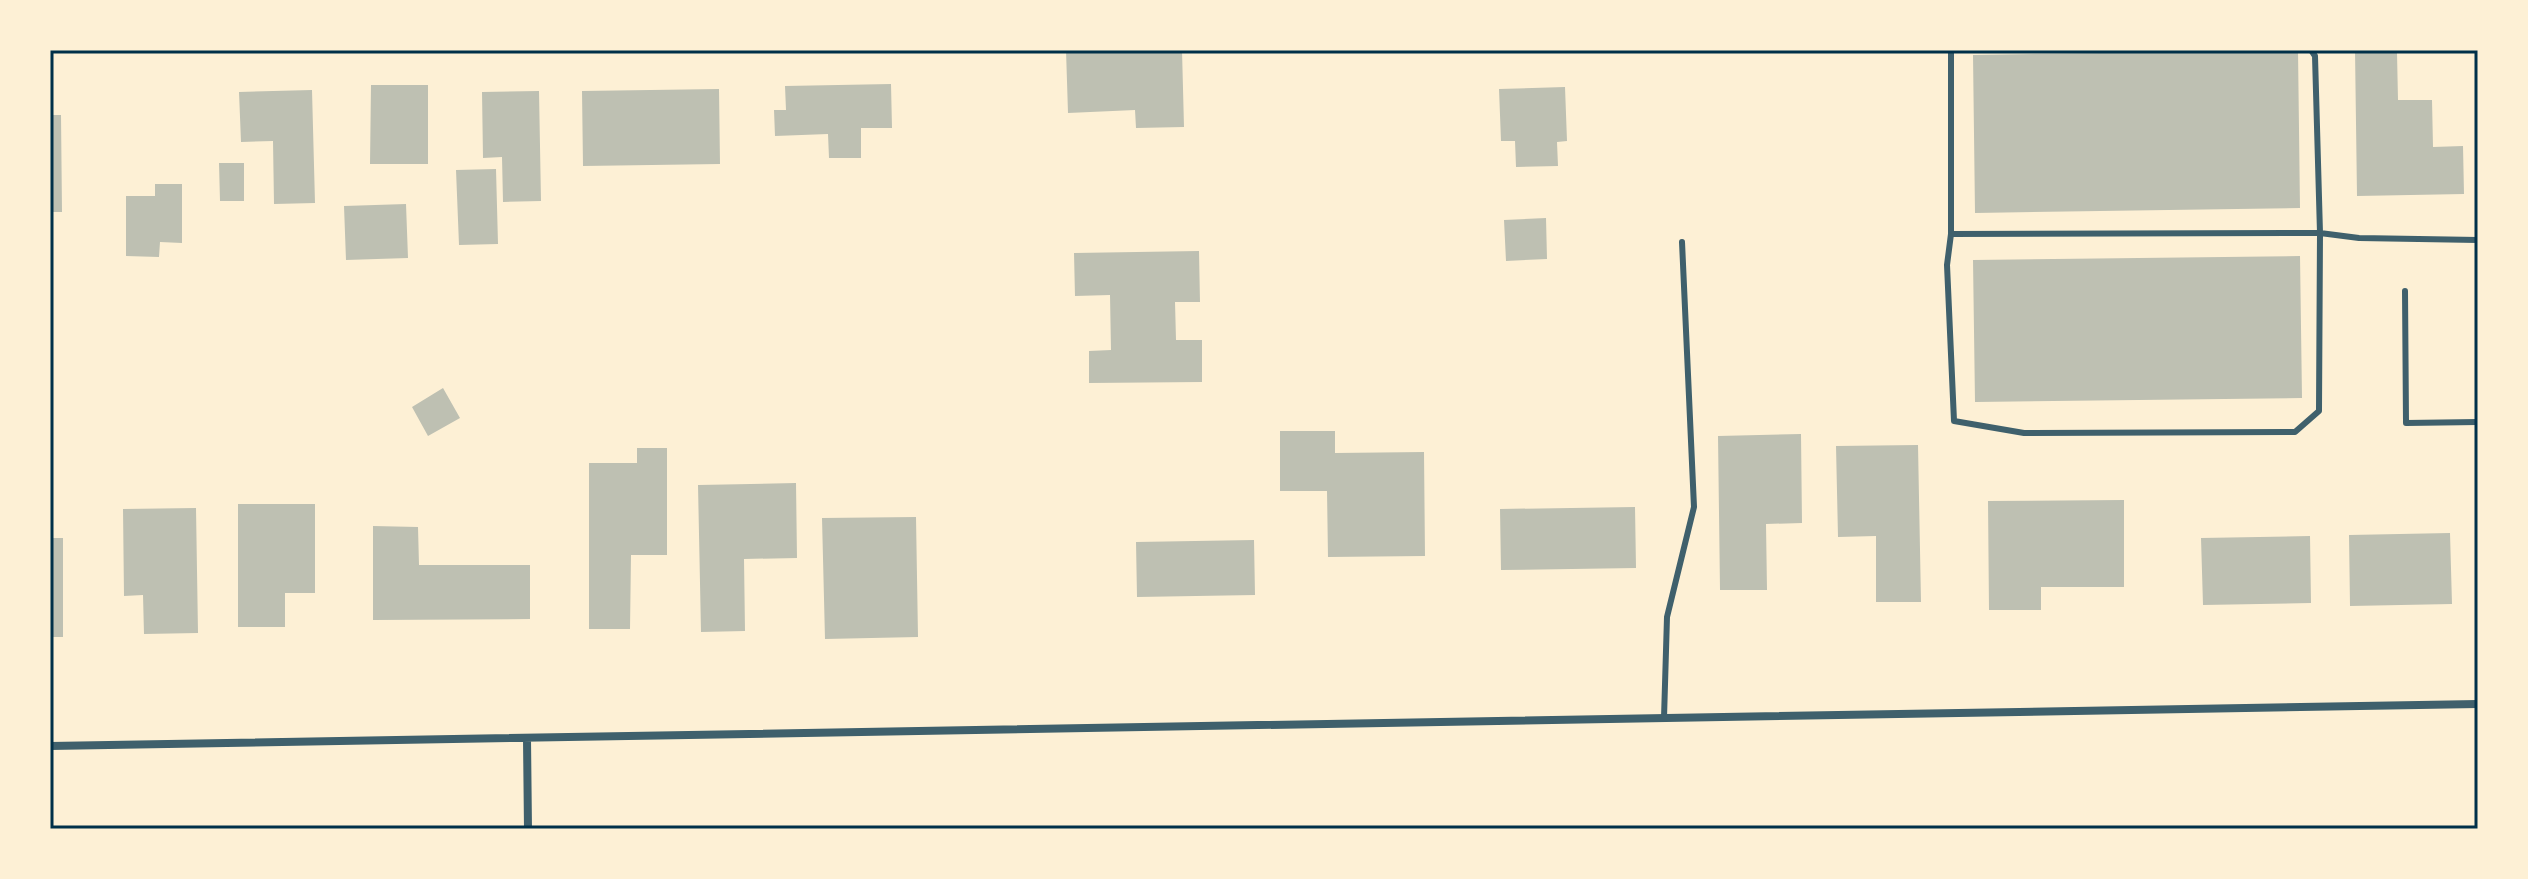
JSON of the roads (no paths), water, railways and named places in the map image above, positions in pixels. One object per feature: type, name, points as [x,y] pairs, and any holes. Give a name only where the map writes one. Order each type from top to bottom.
[{"type":"street","points":[[50,746],[2478,704]]},
{"type":"street","points":[[527,739],[528,829]]},
{"type":"lane","points":[[1951,50],[1951,234],[1947,265],[1954,421],[2024,433],[2295,432],[2319,411],[2320,233],[2315,56],[2311,50]]},
{"type":"lane","points":[[1951,234],[2320,233],[2359,238],[2478,240]]},
{"type":"lane","points":[[1664,718],[1667,617],[1694,507],[1682,242]]},
{"type":"lane","points":[[2405,291],[2406,423],[2478,422]]}]
